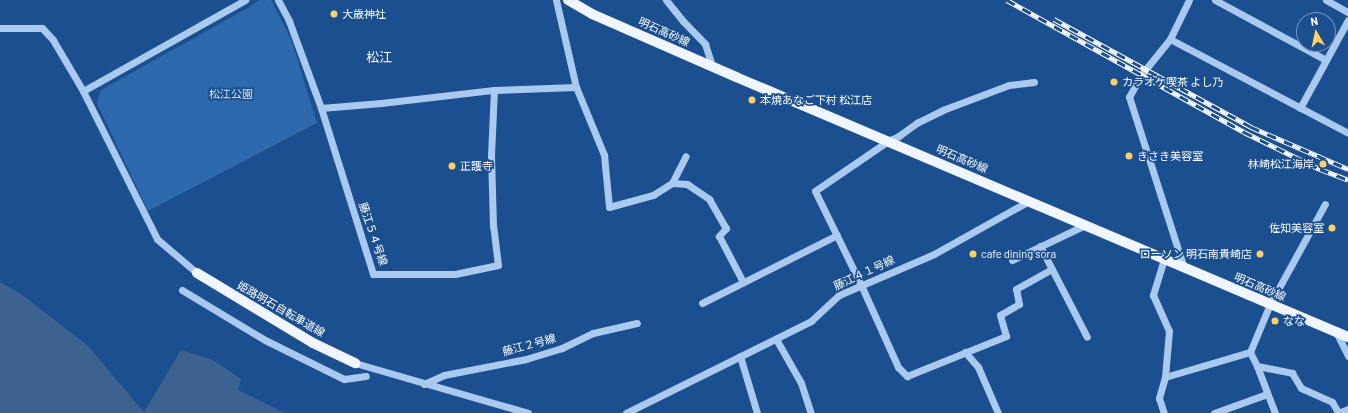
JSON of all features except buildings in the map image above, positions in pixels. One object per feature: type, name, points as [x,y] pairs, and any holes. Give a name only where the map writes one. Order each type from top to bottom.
[{"type":"main road","name":"明石高砂線","points":[[568,0],[592,14],[712,66],[1348,337]]},
{"type":"main road","name":"姫路明石自転車道線","points":[[196,273],[313,344],[355,363]]},
{"type":"street","points":[[83,90],[244,0]]},
{"type":"street","points":[[278,0],[289,22],[321,108],[381,103],[494,90],[576,87]]},
{"type":"street","points":[[556,0],[576,87],[604,155],[609,207],[653,195],[672,182],[686,156]]},
{"type":"street","points":[[666,0],[683,22],[705,44],[712,66]]},
{"type":"street","points":[[1184,268],[1129,97],[1142,75],[1170,39],[1189,0]]},
{"type":"street","points":[[1215,0],[1326,60]]},
{"type":"street","points":[[1326,0],[1348,12]]},
{"type":"street","points":[[1300,108],[1348,20]]},
{"type":"street","points":[[0,28],[42,28],[53,40],[83,90],[157,239],[196,273]]},
{"type":"street","points":[[1170,39],[1348,132]]},
{"type":"street","points":[[1034,82],[1009,85],[942,110],[918,122],[899,136],[888,141],[815,191],[861,285],[898,367],[907,376],[1006,336],[1000,315],[1019,304],[1016,289],[1052,269]]},
{"type":"street","name":"藤江５４号線","points":[[321,108],[373,274],[455,274],[498,265],[493,226],[491,155],[494,90]]},
{"type":"street","points":[[672,182],[687,184],[709,199],[726,228],[719,236],[743,282]]},
{"type":"street","name":"藤江４１号線","points":[[626,413],[811,321],[839,295],[934,254],[1029,201]]},
{"type":"street","points":[[1275,413],[1250,352],[1270,304],[1325,204]]},
{"type":"street","points":[[1012,260],[1084,225]]},
{"type":"street","points":[[702,303],[837,235]]},
{"type":"street","points":[[1040,246],[1087,337]]},
{"type":"street","points":[[1164,259],[1153,295],[1169,331],[1165,377],[1159,398],[1164,413]]},
{"type":"street","points":[[182,290],[265,340],[344,379],[366,376]]},
{"type":"street","name":"藤江２号線","points":[[424,384],[444,375],[526,359],[562,348],[593,333],[638,323]]},
{"type":"street","points":[[1336,332],[1348,356]]},
{"type":"street","points":[[776,339],[801,383],[811,413]]},
{"type":"street","points":[[965,352],[978,367],[998,413]]},
{"type":"street","points":[[1165,377],[1250,352]]},
{"type":"street","points":[[740,356],[757,413]]},
{"type":"street","points":[[355,363],[528,413]]},
{"type":"street","points":[[1257,366],[1292,373],[1301,388],[1332,402],[1338,413],[1348,409]]},
{"type":"street","points":[[1214,413],[1267,394]]},
{"type":"green space","name":"松江公園","points":[[259,0],[271,0],[291,39],[317,123],[148,211],[97,103],[101,90],[248,8]]},
{"type":"shaded area","points":[[0,282],[21,294],[88,346],[144,412],[181,350],[213,360],[241,379],[238,390],[285,413],[0,413]]},
{"type":"railway","points":[[1007,0],[1244,132],[1320,169],[1348,180]]},
{"type":"railway","points":[[1054,19],[1251,127],[1348,169]]},
{"type":"place","name":"大歳神社","points":[[334,14]]},
{"type":"place","name":"カラオケ喫茶 よし乃","points":[[1114,82]]},
{"type":"place","name":"本焼あなご下村 松江店","points":[[752,100]]},
{"type":"place","name":"きさき美容室","points":[[1129,156]]},
{"type":"place","name":"林崎松江海岸","points":[[1323,164]]},
{"type":"place","name":"正護寺","points":[[452,166]]},
{"type":"place","name":"佐知美容室","points":[[1332,228]]},
{"type":"place","name":"cafe dining sora","points":[[973,254]]},
{"type":"place","name":"ローソン 明石南貴崎店","points":[[1260,254]]},
{"type":"place","name":"なな","points":[[1275,321]]},
{"type":"district","name":"松江","points":[[379,57]]}]
